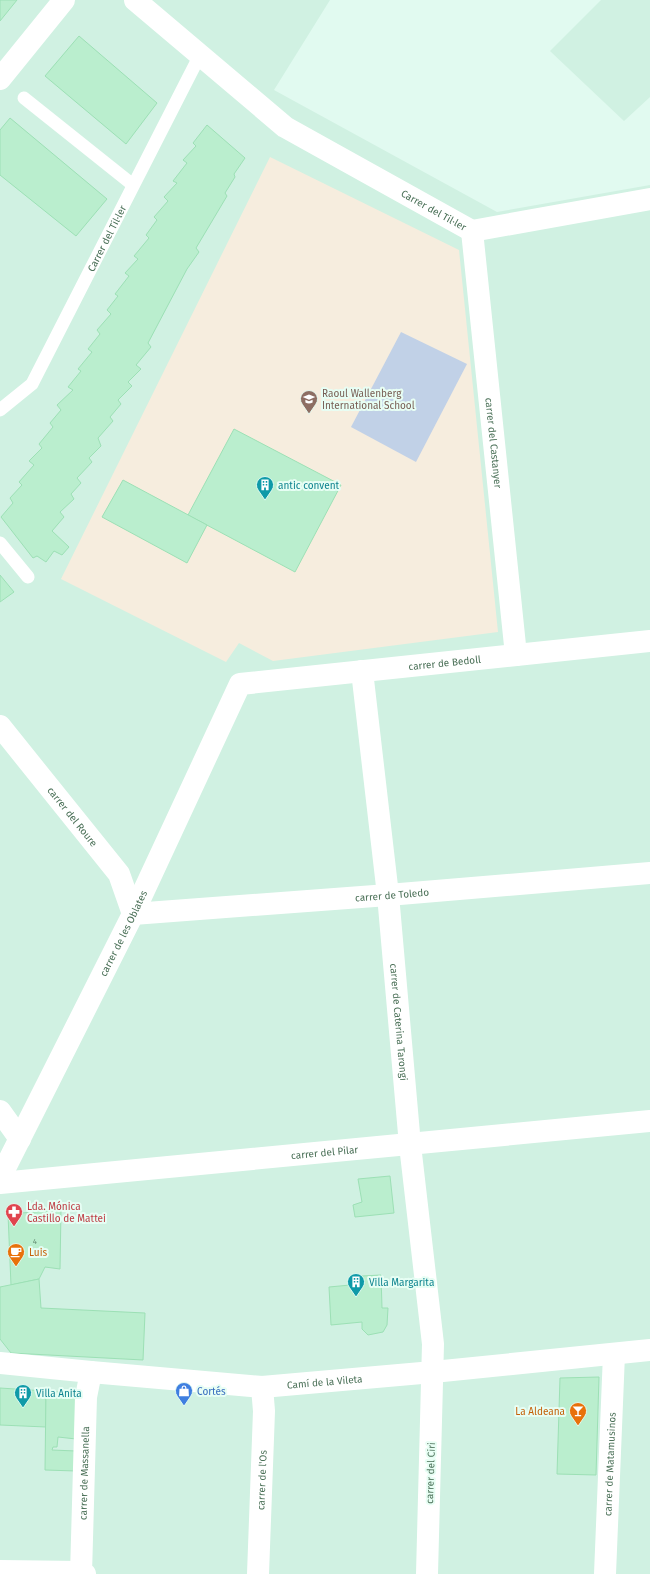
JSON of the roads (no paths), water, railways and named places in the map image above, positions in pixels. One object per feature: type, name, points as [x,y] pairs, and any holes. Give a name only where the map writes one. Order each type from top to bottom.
[{"type":"street","points":[[2,71],[64,0]]},
{"type":"street","name":"Carrer del Til·ler","points":[[135,0],[285,127],[472,231]]},
{"type":"street","points":[[472,231],[650,199]]},
{"type":"street","name":"carrer del Castanyer","points":[[472,231],[516,655]]},
{"type":"street","name":"carrer de Bedoll","points":[[240,684],[650,641]]},
{"type":"street","name":"carrer de Caterina Tarongi","points":[[362,671],[388,895],[410,1145],[433,1344],[433,1372]]},
{"type":"street","name":"carrer de les Oblates","points":[[0,1178],[133,914],[240,684]]},
{"type":"street","name":"carrer del Roure","points":[[0,726],[119,874],[133,914]]},
{"type":"street","name":"carrer de Toledo","points":[[133,914],[388,895],[650,873]]},
{"type":"street","points":[[0,1111],[20,1139]]},
{"type":"street","name":"carrer del Pilar","points":[[0,1183],[650,1121]]},
{"type":"street","name":"Camí de la Vileta","points":[[0,1363],[262,1387],[433,1372],[650,1350]]},
{"type":"street","name":"carrer de Matamusinos","points":[[605,1574],[614,1354]]},
{"type":"street","name":"carrer de Massanella","points":[[82,1573],[86,1397],[91,1372]]},
{"type":"street","name":"carrer del Ciri","points":[[426,1574],[433,1372]]},
{"type":"street","name":"carrer de l'Os","points":[[258,1574],[264,1411],[262,1387]]},
{"type":"street","points":[[0,1571],[82,1573]]},
{"type":"lane","name":"Carrer del Til·ler","points":[[0,410],[32,384],[200,55]]},
{"type":"lane","points":[[24,98],[133,185]]},
{"type":"lane","points":[[0,543],[28,577]]},
{"type":"place","name":"Raoul Wallenberg International School","points":[[309,414]]},
{"type":"place","name":"antic convent","points":[[265,500]]},
{"type":"place","name":"Lda. Mónica Castillo de Mattei","points":[[14,1227]]},
{"type":"place","name":"Luis","points":[[16,1267]]},
{"type":"place","name":"Villa Margarita","points":[[356,1297]]},
{"type":"place","name":"Cortés","points":[[184,1406]]},
{"type":"place","name":"Villa Anita","points":[[23,1408]]},
{"type":"place","name":"La Aldeana","points":[[578,1426]]}]
